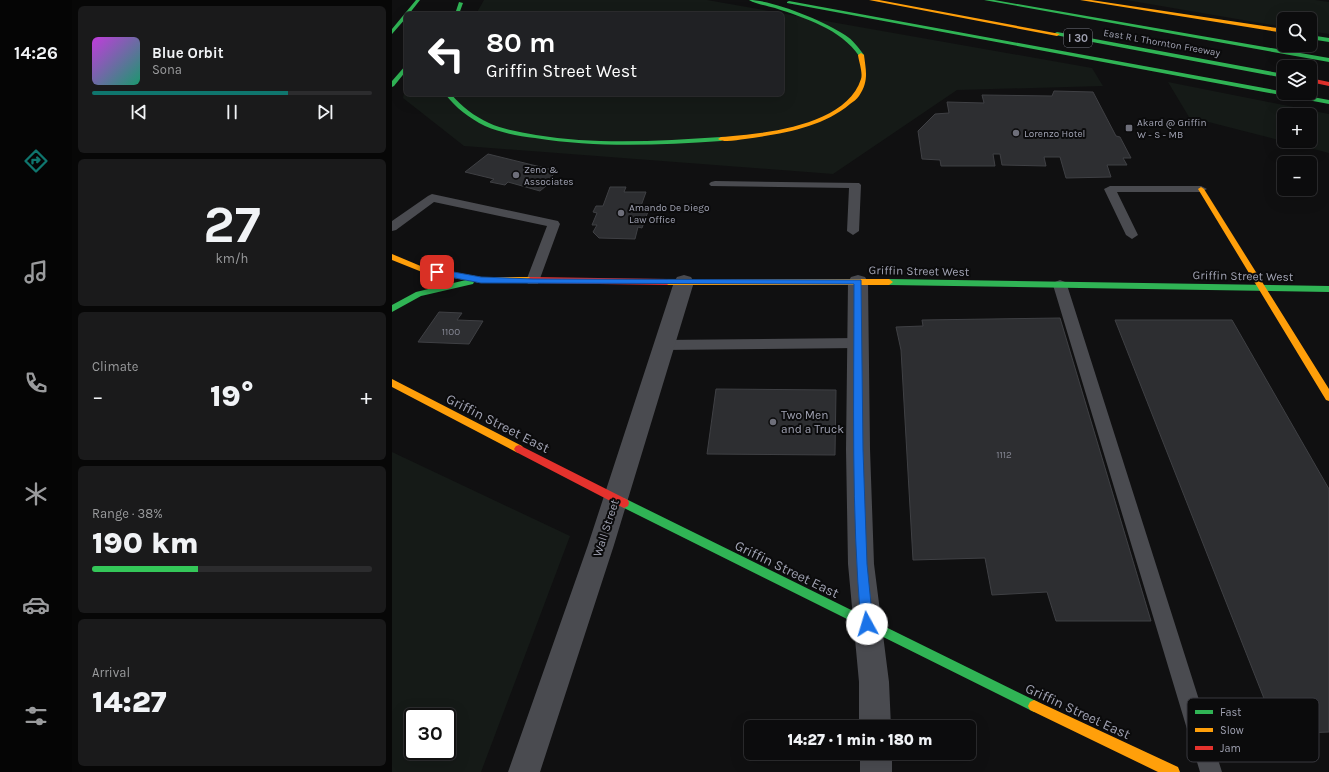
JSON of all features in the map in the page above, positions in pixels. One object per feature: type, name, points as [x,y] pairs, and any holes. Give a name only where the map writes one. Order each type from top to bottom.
[{"type":"main road","points":[[409,12],[418,0]]},
{"type":"main road","points":[[449,96],[454,104],[471,116],[503,129],[533,136],[572,141],[616,143],[721,139],[790,130],[817,122],[839,111],[859,92],[867,76],[866,61],[859,49],[842,35],[791,11],[751,0]]},
{"type":"main road","points":[[776,0],[1329,102]]},
{"type":"main road","name":"East R L Thornton Freeway","points":[[871,0],[1277,75]]},
{"type":"main road","name":"East R L Thornton Freeway","points":[[986,0],[1329,60]]},
{"type":"main road","points":[[1082,0],[1277,31]]},
{"type":"main road","points":[[454,12],[462,2]]},
{"type":"main road","points":[[458,12],[462,2]]},
{"type":"main road","points":[[392,32],[404,18]]},
{"type":"main road","points":[[1317,37],[1329,39]]},
{"type":"main road","points":[[392,85],[404,70]]},
{"type":"main road","points":[[1317,81],[1329,84]]},
{"type":"main road","points":[[1201,189],[1329,397]]},
{"type":"main road","name":"Griffin Street West","points":[[392,257],[422,269],[481,280],[858,282],[1329,289]]},
{"type":"main road","points":[[392,309],[399,304],[432,290],[481,280]]},
{"type":"main road","name":"Griffin Street East","points":[[392,384],[616,499],[867,624],[1173,772]]},
{"type":"street","name":"Wall Street","points":[[524,772],[616,499],[663,345],[684,282]]},
{"type":"street","points":[[858,282],[858,450],[861,564],[874,682],[875,720]]},
{"type":"street","points":[[876,760],[876,772]]},
{"type":"lane","points":[[715,184],[855,185],[853,231]]},
{"type":"lane","points":[[1132,235],[1110,189],[1201,189]]},
{"type":"lane","points":[[392,227],[432,198],[554,224],[533,281]]},
{"type":"lane","points":[[1060,285],[1189,698]]},
{"type":"lane","points":[[663,345],[858,343]]},
{"type":"lane","points":[[1208,762],[1211,772]]},
{"type":"shaded area","points":[[484,0],[707,0],[775,12],[477,12]]},
{"type":"shaded area","points":[[1126,0],[1315,0],[1329,2],[1329,34],[1317,32],[1317,12],[1277,12],[1277,26]]},
{"type":"shaded area","points":[[784,14],[1092,68],[1103,86],[957,90],[833,174],[464,146],[403,98],[404,94],[404,96],[784,96]]},
{"type":"shaded area","points":[[1168,82],[1299,108],[1277,108],[1277,140],[1189,117]]},
{"type":"shaded area","points":[[1317,112],[1329,114],[1329,153],[1310,148],[1317,148]]},
{"type":"shaded area","points":[[392,452],[570,536],[481,772],[392,772]]},
{"type":"building","name":"Lorenzo Hotel","points":[[1054,91],[1093,92],[1116,136],[1120,137],[1131,158],[1123,158],[1127,165],[1107,165],[1111,177],[1066,178],[1060,157],[1044,157],[1046,166],[1002,165],[1000,154],[993,154],[995,166],[941,166],[940,160],[922,159],[918,131],[935,114],[949,113],[947,102],[984,103],[982,95],[1052,96]]},
{"type":"building","name":"Zeno & Associates","points":[[488,154],[557,171],[549,179],[553,180],[540,191],[508,182],[505,185],[490,182],[494,179],[465,172]]},
{"type":"building","name":"Amando De Diego Law Office","points":[[610,187],[626,187],[624,192],[646,192],[641,206],[650,206],[642,228],[638,227],[635,239],[599,238],[593,232],[597,225],[592,225],[597,213],[593,212],[596,206],[603,206]]},
{"type":"building","points":[[439,312],[462,313],[457,320],[483,321],[469,344],[418,342]]},
{"type":"building","points":[[1060,318],[1151,621],[1056,621],[1047,592],[992,595],[985,558],[913,560],[901,350],[896,327],[923,326],[922,320]]},
{"type":"building","points":[[1115,320],[1232,320],[1329,489],[1329,732],[1319,732],[1319,698],[1264,698]]},
{"type":"building","name":"Two Men and a Truck","points":[[716,389],[836,390],[835,455],[707,454]]},
{"type":"traffic: fast","points":[[409,12],[418,0]]},
{"type":"traffic: fast","points":[[751,0],[795,13],[812,20],[843,36],[854,45],[861,55]]},
{"type":"traffic: fast","points":[[986,0],[1329,60]]},
{"type":"traffic: fast","points":[[789,2],[1329,102]]},
{"type":"traffic: fast","points":[[458,12],[461,3]]},
{"type":"traffic: fast","points":[[392,32],[404,17]]},
{"type":"traffic: fast","points":[[1057,34],[1277,75]]},
{"type":"traffic: fast","points":[[1317,38],[1329,40]]},
{"type":"traffic: fast","points":[[392,85],[404,70]]},
{"type":"traffic: fast","points":[[450,96],[465,112],[488,125],[518,134],[552,139],[626,143],[721,139]]},
{"type":"traffic: fast","points":[[392,309],[419,294],[470,282]]},
{"type":"traffic: fast","points":[[889,282],[1329,289]]},
{"type":"traffic: fast","points":[[624,503],[1034,706]]},
{"type":"traffic: slow","points":[[871,0],[1057,34]]},
{"type":"traffic: slow","points":[[1082,0],[1277,30]]},
{"type":"traffic: slow","points":[[721,139],[740,138],[791,129],[817,121],[840,110],[857,96],[865,77],[861,55]]},
{"type":"traffic: slow","points":[[1201,189],[1329,397]]},
{"type":"traffic: slow","points":[[392,257],[422,269],[481,280],[530,280]]},
{"type":"traffic: slow","points":[[667,282],[889,282]]},
{"type":"traffic: slow","points":[[392,383],[519,449]]},
{"type":"traffic: slow","points":[[1034,706],[1173,772]]},
{"type":"traffic: jam","points":[[1317,81],[1329,84]]},
{"type":"traffic: jam","points":[[530,280],[667,282]]},
{"type":"traffic: jam","points":[[519,449],[624,503]]},
{"type":"place","name":"Akard @ Griffin W - S - MB","points":[[1129,128]]},
{"type":"place","name":"Lorenzo Hotel","points":[[1016,133]]},
{"type":"place","name":"Zeno & Associates","points":[[516,175]]},
{"type":"place","name":"Amando De Diego Law Office","points":[[621,213]]},
{"type":"place","name":"Two Men and a Truck","points":[[773,422]]},
{"type":"route","points":[[437,272],[481,280],[858,282],[858,450],[861,564],[867,624]]}]
